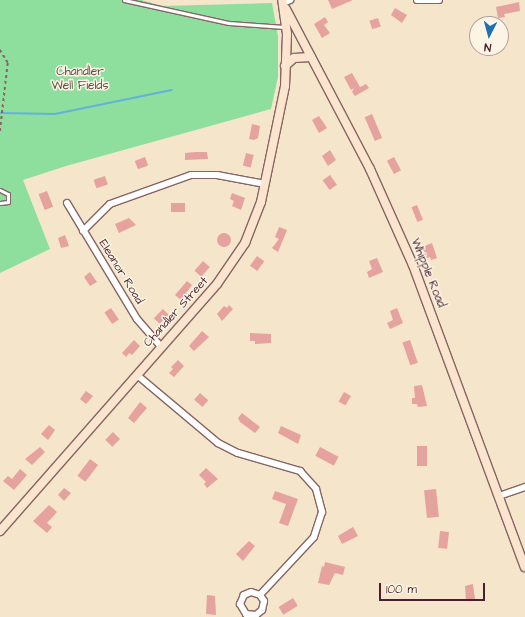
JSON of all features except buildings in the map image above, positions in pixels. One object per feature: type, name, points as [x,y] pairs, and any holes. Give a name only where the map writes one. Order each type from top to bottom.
[{"type":"main road","name":"Chandler Street","points":[[0,531],[232,264],[252,228],[265,184],[285,86],[286,28],[284,1]]},
{"type":"main road","name":"Whipple Road","points":[[284,1],[311,57],[370,169],[413,265],[525,566]]},
{"type":"main road","points":[[285,66],[294,58],[311,57]]},
{"type":"street","points":[[417,0],[439,0]]},
{"type":"street","points":[[83,231],[110,204],[190,175],[217,175],[265,184]]},
{"type":"street","name":"Eleanor Road","points":[[67,204],[137,319],[161,347]]},
{"type":"street","points":[[137,375],[218,443],[238,453],[300,471],[316,489],[322,512],[316,534],[260,595]]},
{"type":"street","points":[[499,496],[525,487]]},
{"type":"lane","points":[[124,0],[229,23],[286,28]]},
{"type":"lane","points":[[0,190],[8,194],[8,202],[0,203]]},
{"type":"path","points":[[0,50],[8,63],[0,132]]},
{"type":"green space","name":"Chandler Well Fields","points":[[0,0],[141,0],[163,6],[272,3],[278,36],[278,77],[271,109],[66,166],[23,180],[50,249],[0,273]]},
{"type":"waterway","points":[[0,113],[55,114],[172,90]]}]
